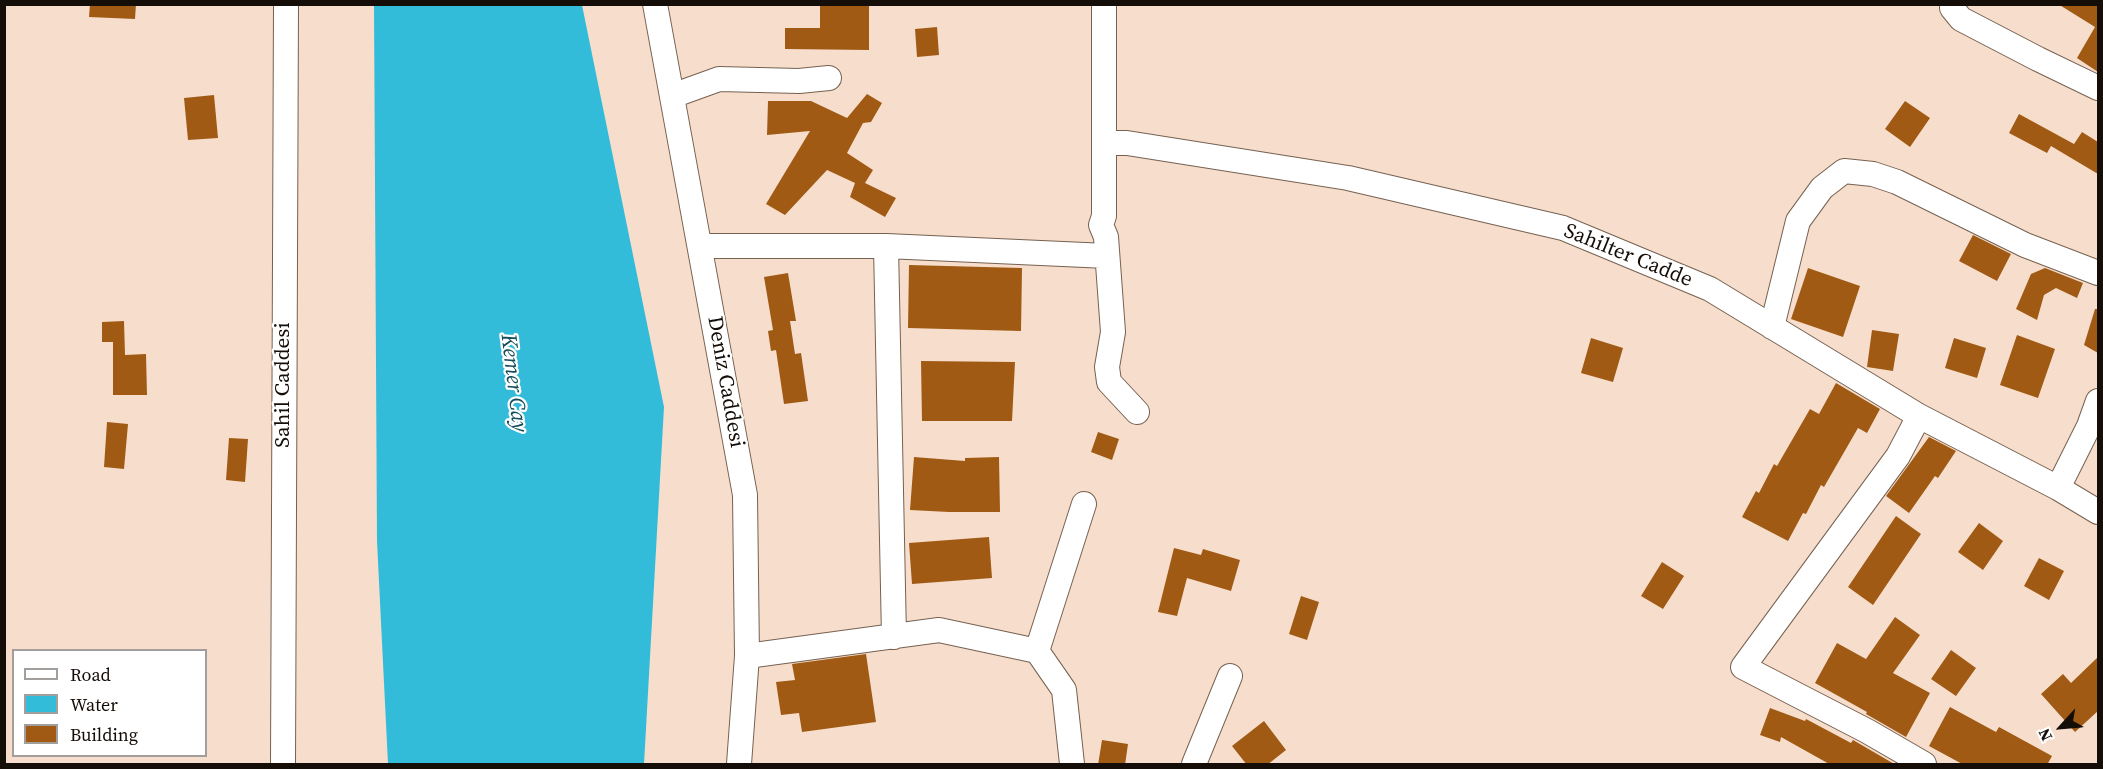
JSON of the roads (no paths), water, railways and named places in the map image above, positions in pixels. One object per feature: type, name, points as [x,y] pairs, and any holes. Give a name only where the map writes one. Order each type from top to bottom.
[{"type":"street","name":"Sahil Caddesi","points":[[283,765],[286,4]]},
{"type":"street","name":"Deniz Caddesi","points":[[655,4],[745,495],[747,656],[739,765]]},
{"type":"street","points":[[1104,4],[1105,143],[1104,216],[1101,225],[1106,237],[1113,332],[1107,367],[1109,382],[1137,412]]},
{"type":"street","points":[[1953,4],[1952,8],[1961,19],[2098,88]]},
{"type":"street","points":[[672,96],[719,78],[800,81],[829,78]]},
{"type":"street","name":"Sahilter Cadde","points":[[1105,143],[1127,143],[1348,178],[1563,228],[1710,289],[1919,416],[2058,488],[2098,512]]},
{"type":"street","points":[[1772,327],[1798,221],[1822,188],[1844,171],[1873,174],[1897,182],[2025,245],[2098,273]]},
{"type":"street","points":[[700,246],[886,246],[1107,256]]},
{"type":"street","points":[[886,246],[894,637]]},
{"type":"street","points":[[2058,488],[2089,426],[2098,401]]},
{"type":"street","points":[[1919,416],[1898,456],[1743,667],[1867,731],[1924,765]]},
{"type":"street","points":[[1037,651],[1084,504]]},
{"type":"street","points":[[747,656],[939,630],[1037,651],[1064,690],[1072,765]]},
{"type":"street","points":[[1194,765],[1230,676]]},
{"type":"water","name":"Kemer Cay","points":[[374,5],[582,5],[664,407],[644,764],[388,764],[377,541]]}]
